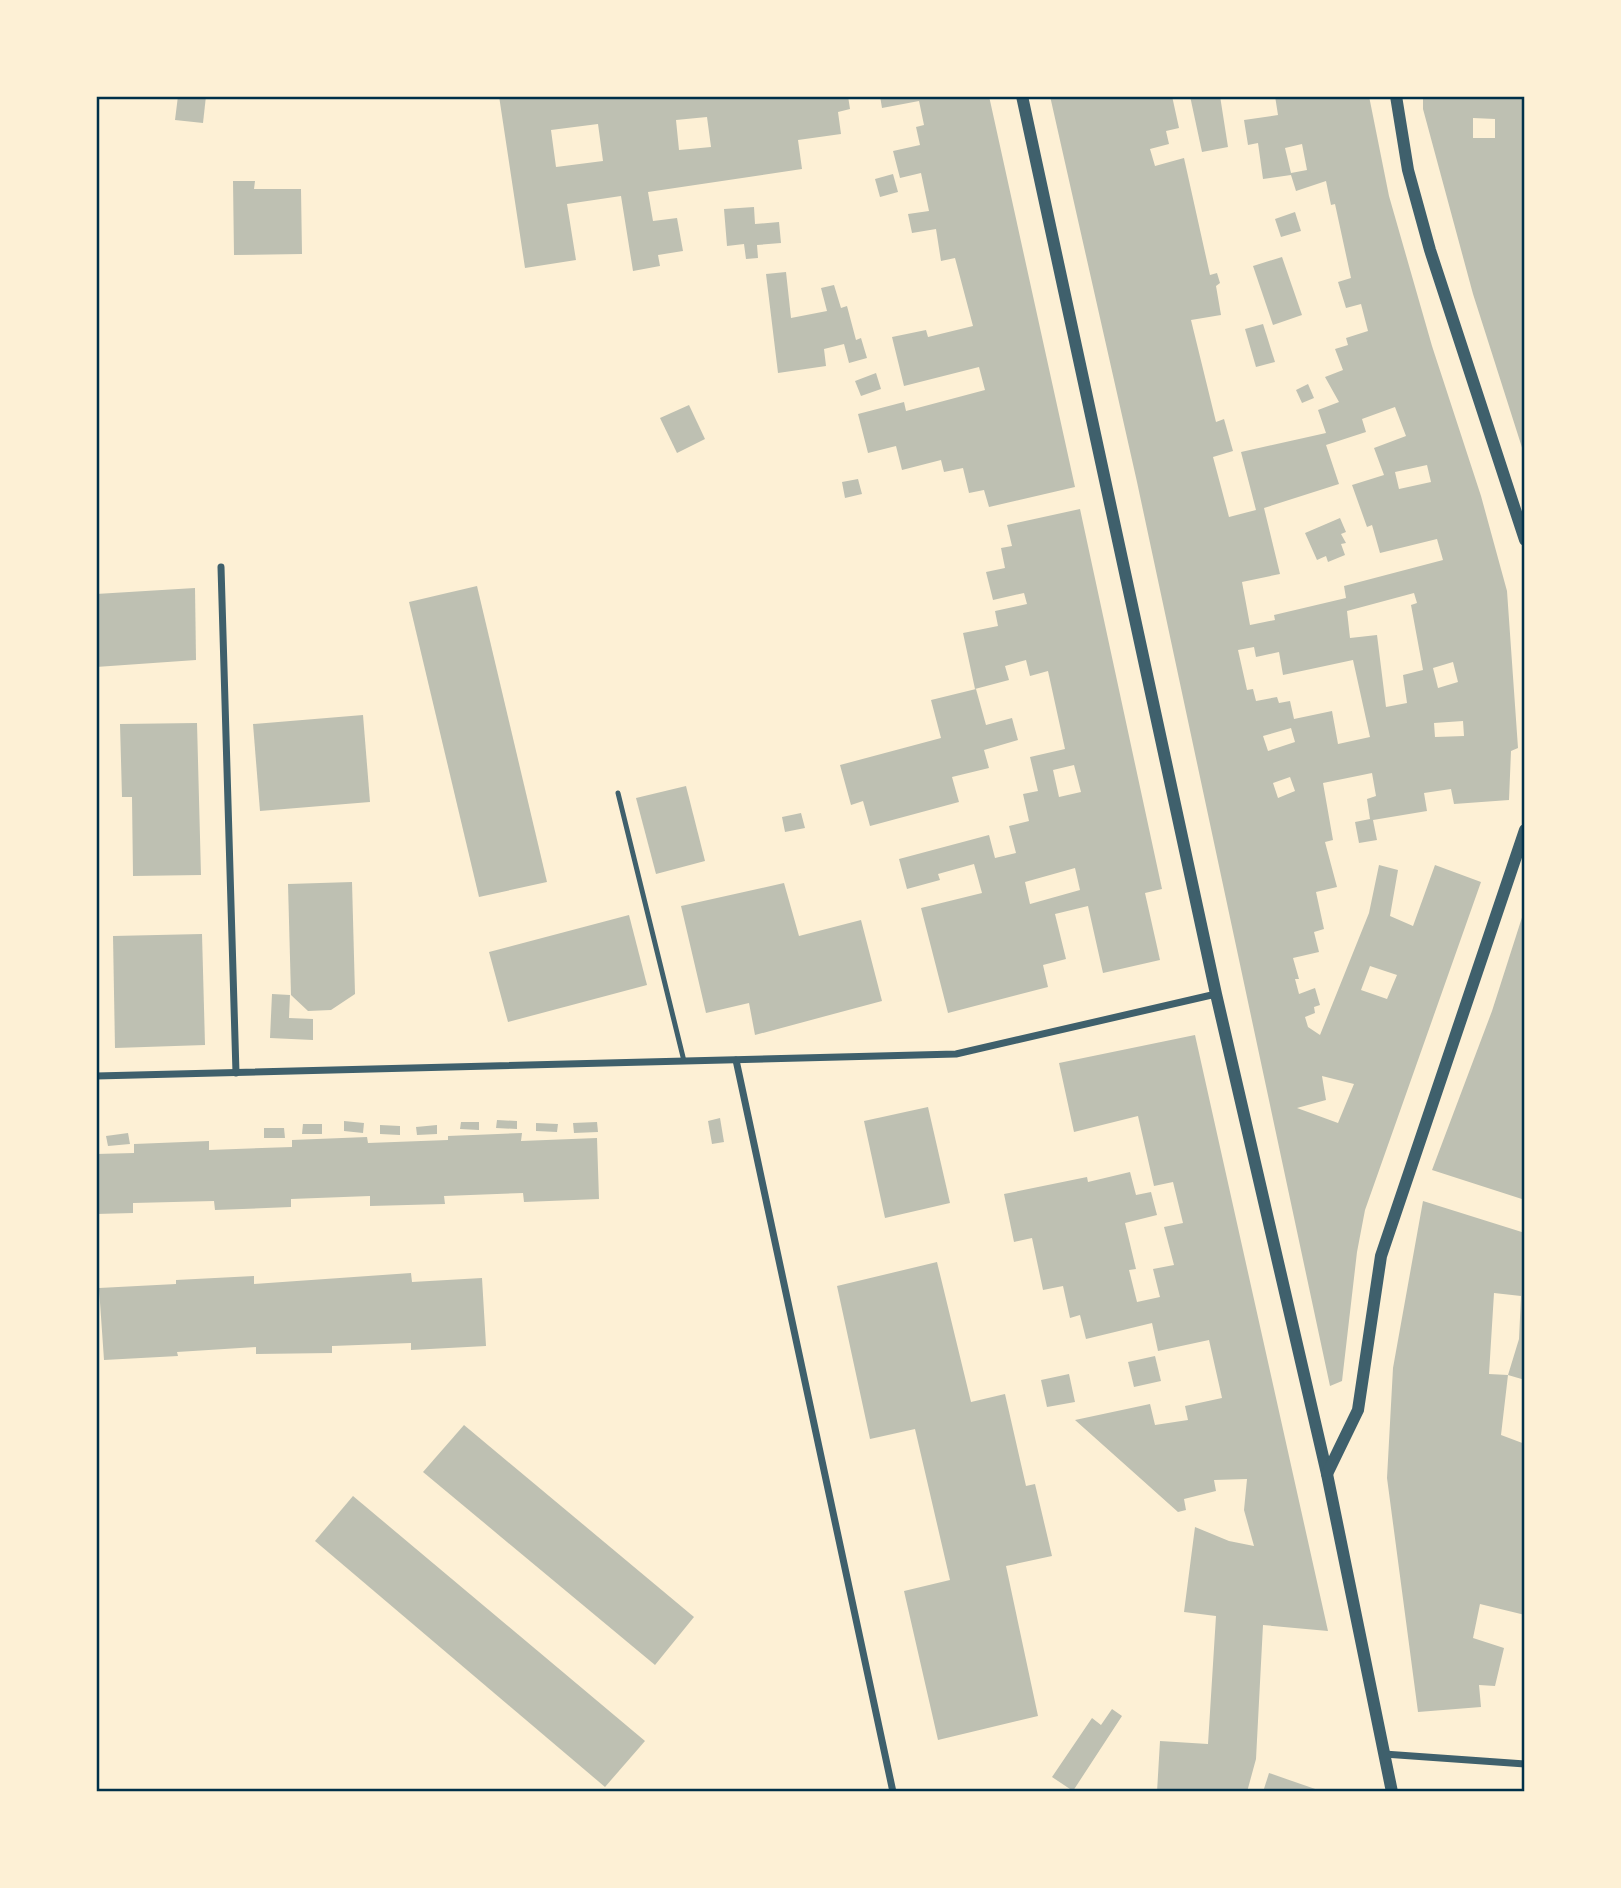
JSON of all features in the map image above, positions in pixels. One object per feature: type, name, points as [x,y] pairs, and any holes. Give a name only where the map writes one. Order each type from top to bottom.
[{"type":"street","points":[[1022,96],[1216,994],[1327,1474],[1392,1792]]},
{"type":"street","points":[[1396,96],[1408,170],[1430,250],[1525,540]]},
{"type":"street","points":[[221,567],[236,1073]]},
{"type":"street","points":[[1327,1474],[1358,1410],[1381,1256],[1525,830]]},
{"type":"street","points":[[96,1076],[956,1054],[1216,994]]},
{"type":"street","points":[[736,1060],[893,1792]]},
{"type":"street","points":[[1384,1754],[1525,1764]]},
{"type":"lane","points":[[618,793],[684,1061]]},
{"type":"building","points":[[178,96],[206,96],[203,123],[175,120]]},
{"type":"building","points":[[499,96],[848,96],[850,109],[838,112],[841,134],[798,140],[802,169],[648,192],[653,221],[677,218],[683,251],[658,255],[660,266],[633,271],[621,196],[567,204],[576,260],[525,268]],"holes":[[[707,117],[711,147],[679,150],[676,120]],[[598,124],[603,161],[556,167],[551,130]]]},
{"type":"building","points":[[880,96],[989,96],[1075,487],[989,507],[984,490],[969,493],[963,468],[944,472],[941,460],[902,470],[896,446],[868,453],[858,414],[904,402],[906,411],[985,390],[979,367],[904,386],[892,337],[926,330],[928,337],[973,326],[955,258],[941,261],[936,229],[912,233],[908,214],[929,211],[921,173],[900,178],[893,151],[920,145],[916,127],[924,125],[919,101],[882,108]]},
{"type":"building","points":[[1050,96],[1172,96],[1179,128],[1166,131],[1169,144],[1150,149],[1155,166],[1184,158],[1210,275],[1217,273],[1220,283],[1216,286],[1221,315],[1191,320],[1216,422],[1224,419],[1233,451],[1213,457],[1229,517],[1256,510],[1241,452],[1326,433],[1318,410],[1339,402],[1325,377],[1343,370],[1335,349],[1348,345],[1346,338],[1368,331],[1361,304],[1346,308],[1338,282],[1351,278],[1335,204],[1331,205],[1326,181],[1296,191],[1291,175],[1263,179],[1258,143],[1248,145],[1244,120],[1278,115],[1275,96],[1369,96],[1389,196],[1432,346],[1481,496],[1507,591],[1518,748],[1511,751],[1509,800],[1454,804],[1451,789],[1424,793],[1427,811],[1373,820],[1377,840],[1359,843],[1355,822],[1370,819],[1367,799],[1376,796],[1372,773],[1323,783],[1333,840],[1325,842],[1337,887],[1316,892],[1324,929],[1314,932],[1319,952],[1293,958],[1299,979],[1295,979],[1299,994],[1315,988],[1320,1005],[1314,1007],[1315,1013],[1305,1017],[1308,1027],[1320,1035],[1369,913],[1379,865],[1398,870],[1390,916],[1413,926],[1435,865],[1481,882],[1365,1210],[1357,1252],[1342,1381],[1330,1386],[1137,482]],"holes":[[[1302,144],[1307,170],[1291,173],[1285,148]],[[1395,407],[1406,436],[1374,448],[1384,475],[1352,485],[1367,527],[1372,525],[1380,553],[1437,539],[1443,560],[1344,586],[1346,598],[1274,615],[1275,620],[1250,625],[1242,582],[1280,574],[1264,508],[1339,484],[1326,445],[1366,432],[1362,419]],[[1427,465],[1431,482],[1399,489],[1395,472]],[[1414,593],[1417,603],[1411,605],[1423,670],[1403,675],[1407,703],[1386,707],[1377,635],[1350,638],[1347,611]],[[1254,647],[1256,657],[1279,652],[1283,675],[1353,660],[1370,737],[1338,744],[1332,711],[1294,719],[1290,701],[1279,703],[1277,697],[1256,701],[1253,689],[1247,690],[1238,650]],[[1453,662],[1458,682],[1438,688],[1433,668]],[[1463,721],[1464,736],[1435,737],[1434,723]],[[1291,728],[1295,742],[1268,751],[1263,736]],[[1290,777],[1295,791],[1278,798],[1273,783]],[[1370,966],[1397,975],[1387,999],[1361,990]],[[1322,1076],[1354,1084],[1338,1123],[1297,1108],[1326,1100]]]},
{"type":"building","points":[[1190,96],[1220,96],[1228,147],[1202,152]]},
{"type":"building","points":[[1423,96],[1525,96],[1525,457],[1473,294],[1423,109]],"holes":[[[1473,118],[1495,119],[1495,138],[1473,138]]]},
{"type":"building","points":[[893,174],[898,192],[880,197],[875,179]]},
{"type":"building","points":[[233,181],[255,181],[254,189],[301,189],[302,254],[234,255]]},
{"type":"building","points":[[754,207],[755,224],[779,222],[781,243],[757,245],[758,258],[746,259],[744,244],[727,246],[724,209]]},
{"type":"building","points":[[1295,212],[1301,231],[1281,237],[1275,219]]},
{"type":"building","points":[[1282,257],[1302,315],[1273,325],[1253,266]]},
{"type":"building","points":[[786,272],[791,318],[827,311],[821,288],[834,285],[841,308],[847,306],[856,340],[861,338],[867,358],[849,363],[844,344],[824,349],[826,366],[778,373],[766,274]]},
{"type":"building","points":[[1263,324],[1275,362],[1256,367],[1245,329]]},
{"type":"building","points":[[876,373],[881,389],[861,396],[855,381]]},
{"type":"building","points":[[1308,384],[1314,398],[1302,403],[1296,390]]},
{"type":"building","points":[[689,405],[705,439],[677,453],[660,418]]},
{"type":"building","points":[[858,479],[862,494],[845,498],[842,482]]},
{"type":"building","points":[[1080,509],[1162,889],[1145,893],[1160,960],[1103,973],[1088,906],[1055,914],[1066,959],[1043,965],[1048,987],[948,1013],[921,908],[982,893],[974,864],[938,874],[940,880],[907,889],[899,859],[989,835],[995,858],[1016,853],[1009,826],[1029,821],[1023,794],[1038,791],[1030,757],[1065,749],[1048,671],[1030,676],[1026,660],[1005,666],[1009,680],[975,689],[963,633],[998,626],[995,611],[1027,604],[1024,593],[993,600],[986,572],[1005,568],[1001,548],[1012,546],[1007,525]],"holes":[[[1074,765],[1081,792],[1059,797],[1053,770]],[[1075,868],[1080,890],[1030,904],[1025,882]]]},
{"type":"building","points":[[1340,518],[1346,532],[1341,534],[1346,543],[1341,544],[1345,555],[1328,562],[1326,556],[1317,560],[1305,533]]},
{"type":"building","points":[[477,586],[547,882],[479,897],[409,602]]},
{"type":"building","points":[[195,588],[196,660],[96,667],[96,594]]},
{"type":"building","points":[[976,689],[986,725],[1012,718],[1018,740],[984,750],[989,768],[952,777],[959,802],[870,826],[863,801],[851,805],[840,765],[941,738],[931,700]]},
{"type":"building","points":[[363,715],[370,802],[260,811],[253,724]]},
{"type":"building","points":[[197,723],[201,875],[133,876],[132,797],[122,797],[120,724]]},
{"type":"building","points":[[686,786],[705,861],[656,874],[636,798]]},
{"type":"building","points":[[801,813],[805,828],[785,832],[782,817]]},
{"type":"building","points":[[352,882],[355,994],[331,1010],[308,1011],[291,995],[288,884]]},
{"type":"building","points":[[784,883],[799,936],[861,920],[882,1001],[755,1035],[749,1003],[706,1013],[681,906]]},
{"type":"building","points":[[1525,908],[1525,1200],[1432,1170],[1492,1011]]},
{"type":"building","points":[[629,915],[647,985],[508,1022],[489,952]]},
{"type":"building","points":[[202,934],[205,1045],[115,1048],[113,936]]},
{"type":"building","points":[[272,994],[290,995],[289,1018],[313,1019],[313,1040],[270,1038]]},
{"type":"building","points":[[1195,1035],[1328,1631],[1263,1625],[1256,1759],[1247,1792],[1157,1792],[1160,1741],[1208,1744],[1216,1616],[1184,1612],[1195,1527],[1229,1541],[1254,1546],[1244,1510],[1247,1479],[1214,1480],[1216,1491],[1184,1499],[1186,1510],[1178,1512],[1075,1420],[1150,1404],[1155,1425],[1188,1420],[1185,1406],[1222,1398],[1209,1340],[1158,1351],[1152,1323],[1086,1339],[1080,1315],[1070,1318],[1063,1286],[1043,1290],[1032,1238],[1014,1242],[1004,1194],[1087,1177],[1088,1182],[1130,1172],[1136,1195],[1151,1192],[1157,1215],[1125,1223],[1136,1269],[1129,1270],[1137,1302],[1160,1297],[1153,1269],[1174,1265],[1164,1227],[1183,1223],[1173,1182],[1154,1186],[1138,1116],[1074,1132],[1059,1063]]},
{"type":"building","points":[[928,1107],[950,1203],[885,1218],[864,1121]]},
{"type":"building","points":[[720,1118],[724,1142],[712,1144],[708,1121]]},
{"type":"building","points":[[497,1120],[517,1121],[517,1129],[496,1128]]},
{"type":"building","points":[[344,1121],[364,1123],[363,1133],[344,1131]]},
{"type":"building","points":[[461,1122],[479,1122],[479,1130],[460,1129]]},
{"type":"building","points":[[597,1122],[598,1132],[574,1133],[573,1123]]},
{"type":"building","points":[[536,1123],[558,1124],[557,1132],[536,1131]]},
{"type":"building","points":[[303,1124],[322,1124],[322,1134],[302,1134]]},
{"type":"building","points":[[380,1125],[400,1126],[400,1135],[380,1134]]},
{"type":"building","points":[[437,1125],[437,1134],[417,1135],[416,1127]]},
{"type":"building","points":[[264,1128],[284,1128],[285,1138],[264,1138]]},
{"type":"building","points":[[128,1133],[130,1144],[108,1146],[106,1136]]},
{"type":"building","points":[[522,1133],[521,1141],[597,1138],[599,1199],[524,1202],[523,1193],[444,1196],[445,1204],[370,1206],[370,1196],[291,1199],[291,1207],[215,1210],[214,1201],[133,1203],[133,1213],[96,1214],[96,1154],[134,1153],[134,1144],[209,1141],[209,1150],[292,1147],[292,1140],[367,1137],[368,1143],[448,1140],[448,1136]]},
{"type":"building","points":[[1423,1201],[1525,1233],[1525,1380],[1508,1375],[1501,1435],[1525,1444],[1525,1615],[1480,1604],[1473,1638],[1504,1648],[1495,1686],[1479,1685],[1481,1707],[1418,1712],[1387,1478],[1393,1368]],"holes":[[[1494,1293],[1521,1296],[1519,1339],[1508,1375],[1489,1374]]]},
{"type":"building","points":[[937,1262],[971,1402],[1005,1394],[1026,1486],[1035,1484],[1052,1556],[1006,1566],[1038,1716],[938,1740],[904,1591],[950,1580],[915,1429],[870,1439],[837,1286]]},
{"type":"building","points":[[411,1273],[412,1282],[482,1278],[486,1346],[411,1350],[411,1343],[332,1346],[332,1353],[256,1354],[256,1347],[177,1352],[178,1356],[104,1360],[99,1288],[254,1276],[254,1284]]},
{"type":"building","points":[[1155,1356],[1161,1381],[1134,1387],[1128,1362]]},
{"type":"building","points":[[1069,1374],[1075,1402],[1047,1407],[1041,1380]]},
{"type":"building","points":[[464,1425],[694,1617],[655,1665],[423,1472]]},
{"type":"building","points":[[353,1496],[645,1741],[605,1787],[315,1541]]},
{"type":"building","points":[[1112,1709],[1122,1716],[1073,1791],[1052,1777],[1092,1718],[1101,1725]]},
{"type":"building","points":[[1269,1773],[1321,1791],[1321,1792],[1263,1792]]}]
